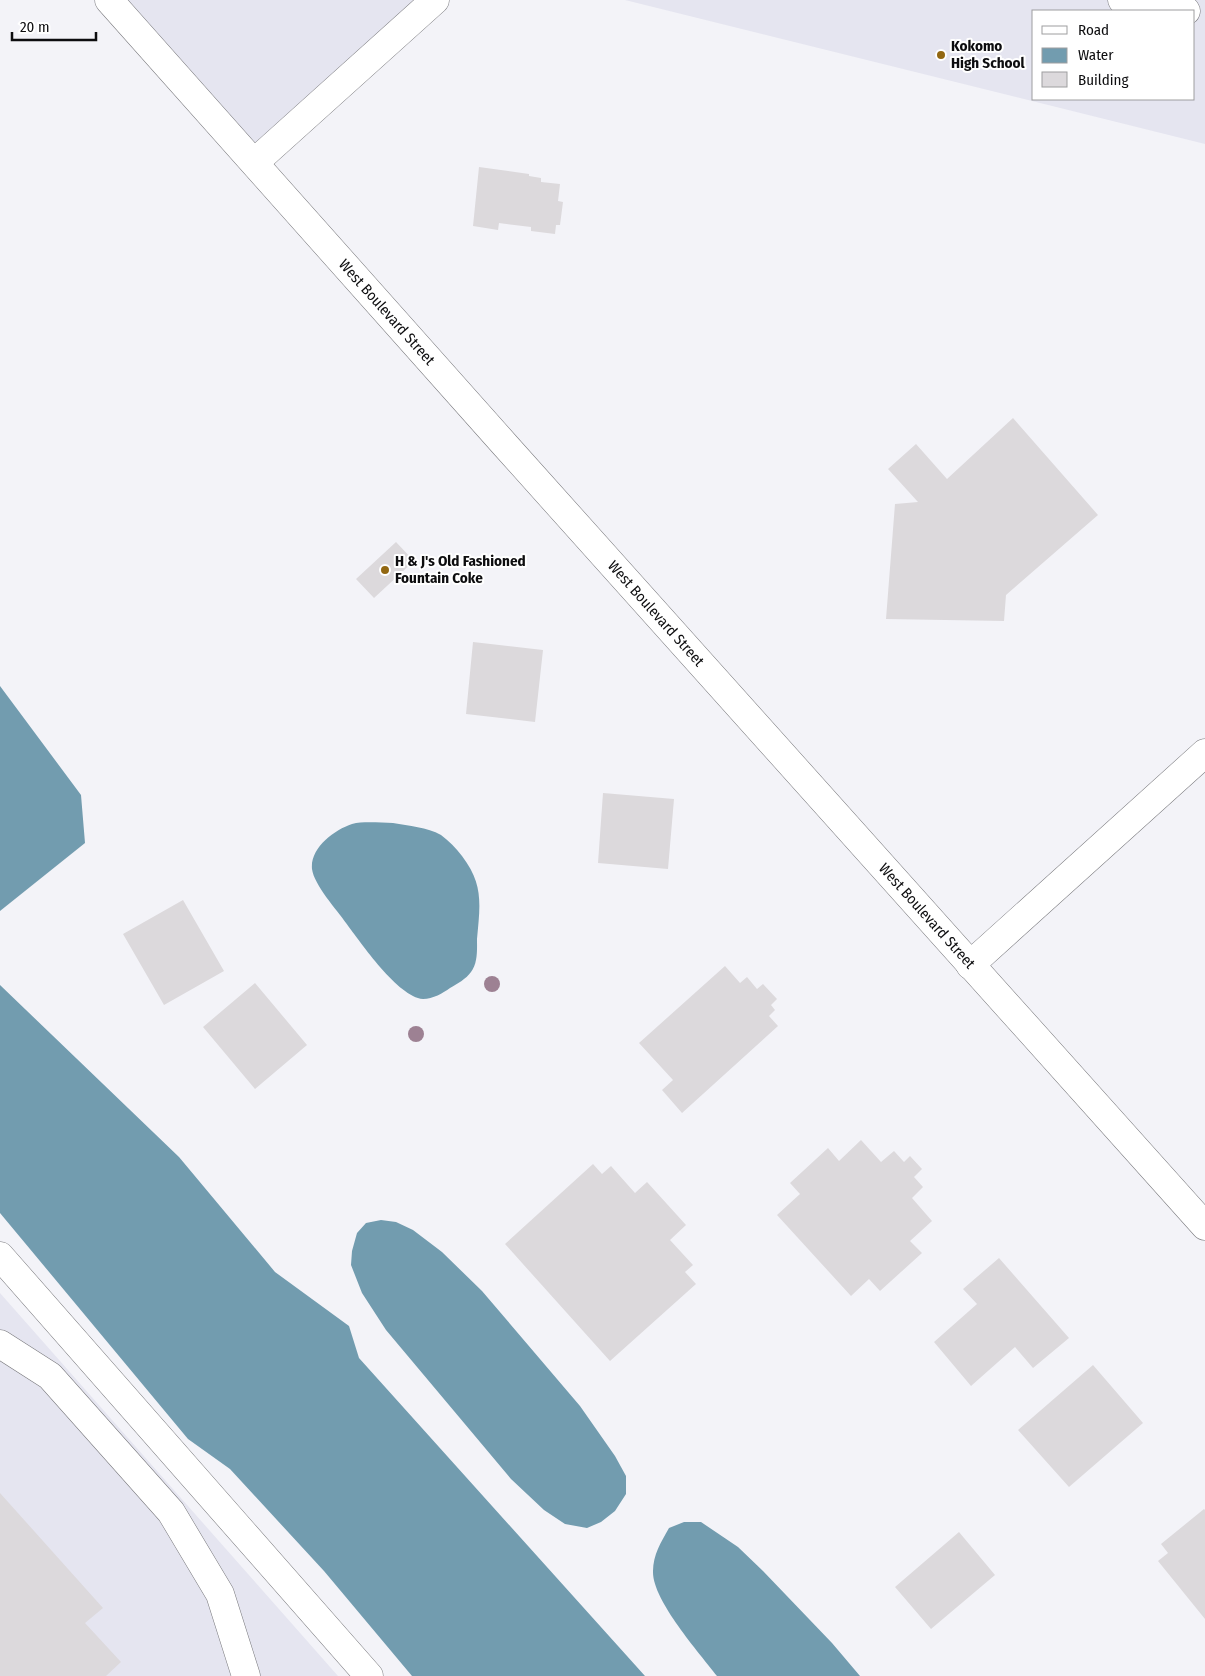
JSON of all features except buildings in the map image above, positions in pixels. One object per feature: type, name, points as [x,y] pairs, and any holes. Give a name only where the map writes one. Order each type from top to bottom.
[{"type":"street","name":"West Boulevard Street","points":[[109,0],[1205,1226]]},
{"type":"street","points":[[255,162],[435,0]]},
{"type":"street","points":[[1122,0],[1180,10]]},
{"type":"street","points":[[970,965],[1205,753]]},
{"type":"street","points":[[0,1256],[369,1676]]},
{"type":"street","points":[[0,1344],[50,1376],[171,1512],[220,1594],[246,1676]]},
{"type":"shaded area","points":[[109,0],[435,0],[255,162]]},
{"type":"shaded area","name":"Kokomo High School","points":[[625,0],[1205,0],[1205,144]]},
{"type":"shaded area","points":[[0,1293],[338,1676],[0,1676]]},
{"type":"water","points":[[0,686],[81,795],[85,843],[0,911]]},
{"type":"water","points":[[367,822],[393,823],[424,828],[441,835],[462,856],[474,876],[477,886],[479,916],[475,964],[469,975],[441,994],[430,998],[423,999],[413,996],[381,968],[326,897],[312,869],[312,861],[319,847],[331,835],[345,827]]},
{"type":"water","points":[[0,985],[179,1157],[275,1272],[349,1326],[359,1358],[645,1676],[412,1676],[324,1571],[230,1469],[188,1439],[0,1213]]},
{"type":"water","points":[[381,1220],[396,1222],[413,1230],[442,1252],[482,1291],[580,1406],[615,1456],[626,1476],[626,1494],[615,1511],[601,1522],[587,1528],[565,1524],[544,1510],[511,1479],[386,1330],[362,1293],[351,1265],[352,1251],[357,1233],[366,1223]]},
{"type":"water","points":[[684,1522],[701,1522],[738,1547],[832,1643],[860,1676],[717,1676],[668,1611],[655,1583],[653,1565],[660,1544],[669,1528]]},
{"type":"place","name":"Kokomo High School","points":[[941,55]]},
{"type":"place","name":"H & J's Old Fashioned Fountain Coke","points":[[385,570]]}]
